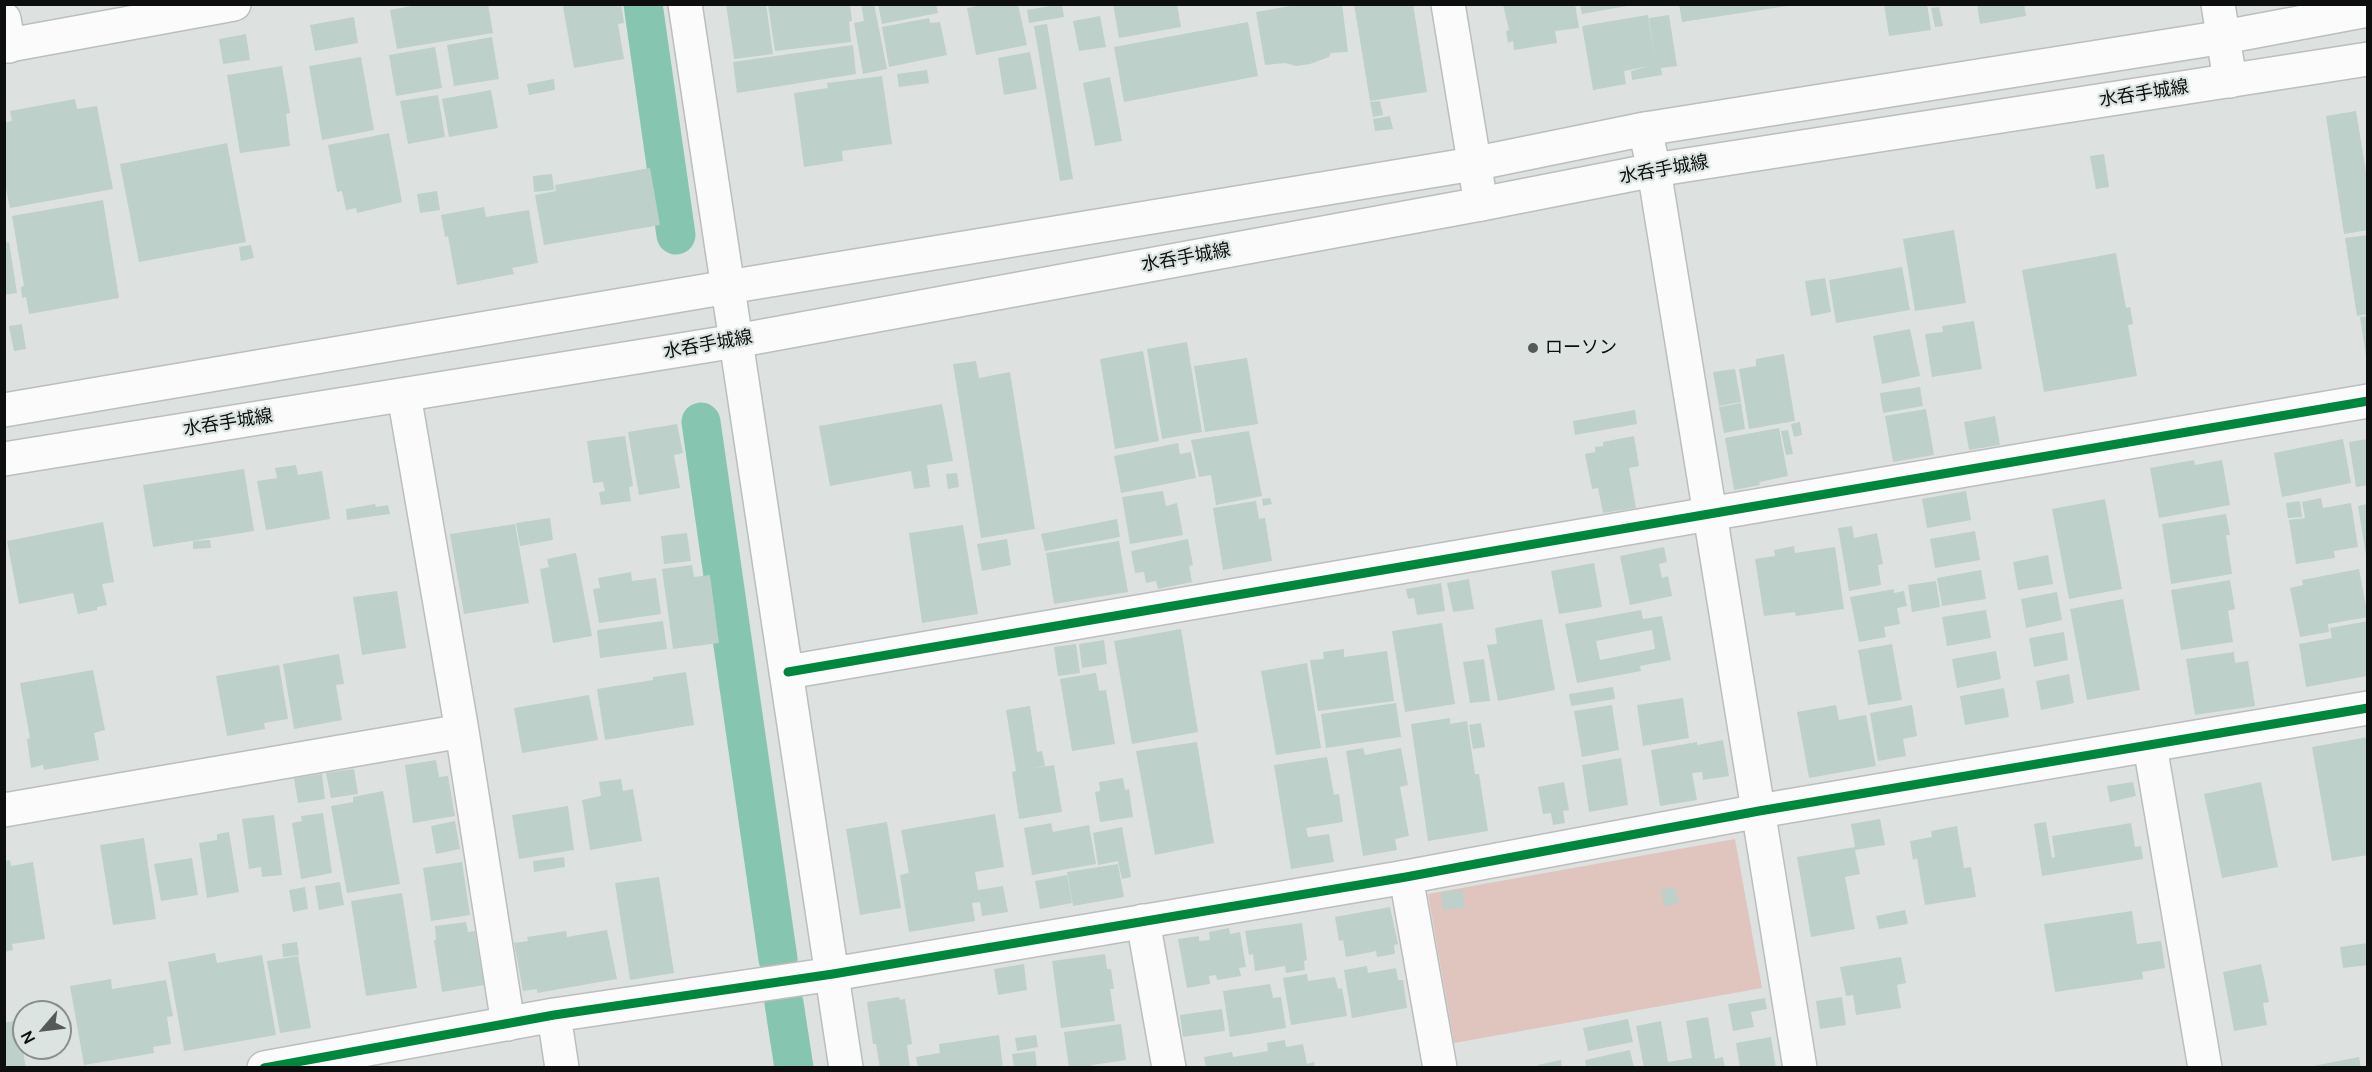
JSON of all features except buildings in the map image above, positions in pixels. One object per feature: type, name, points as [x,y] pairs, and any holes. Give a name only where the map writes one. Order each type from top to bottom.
[{"type":"street","points":[[6,37],[234,4]]},
{"type":"street","points":[[685,4],[788,672],[846,1068]]},
{"type":"street","points":[[1448,4],[1481,204]]},
{"type":"street","points":[[2218,4],[2230,81]]},
{"type":"street","points":[[4,410],[1473,164],[1645,129],[2224,37],[2367,10]]},
{"type":"street","name":"水呑手城線","points":[[4,459],[736,341],[1654,170],[2367,59]]},
{"type":"street","points":[[1645,129],[1654,170],[1800,1068]]},
{"type":"street","points":[[404,395],[462,731],[508,1024]]},
{"type":"street","points":[[788,672],[2367,401]]},
{"type":"street","points":[[264,1068],[554,1015],[833,974],[1406,877],[1759,811],[2367,708]]},
{"type":"street","points":[[4,810],[462,731]]},
{"type":"street","points":[[2150,746],[2205,1068]]},
{"type":"street","points":[[1406,877],[1440,1068]]},
{"type":"street","points":[[1143,921],[1169,1068]]},
{"type":"street","points":[[554,1015],[562,1068]]},
{"type":"shaded area","points":[[1735,839],[1762,988],[1454,1043],[1428,894]]},
{"type":"waterway","points":[[643,4],[676,235]]},
{"type":"waterway","points":[[701,422],[778,959]]},
{"type":"waterway","points":[[784,1003],[794,1068]]},
{"type":"cycle path","points":[[788,672],[2368,401]]},
{"type":"cycle path","points":[[264,1068],[554,1015],[833,974],[1406,877],[1759,811],[2368,708]]},
{"type":"place","name":"ローソン","points":[[1533,348]]}]
